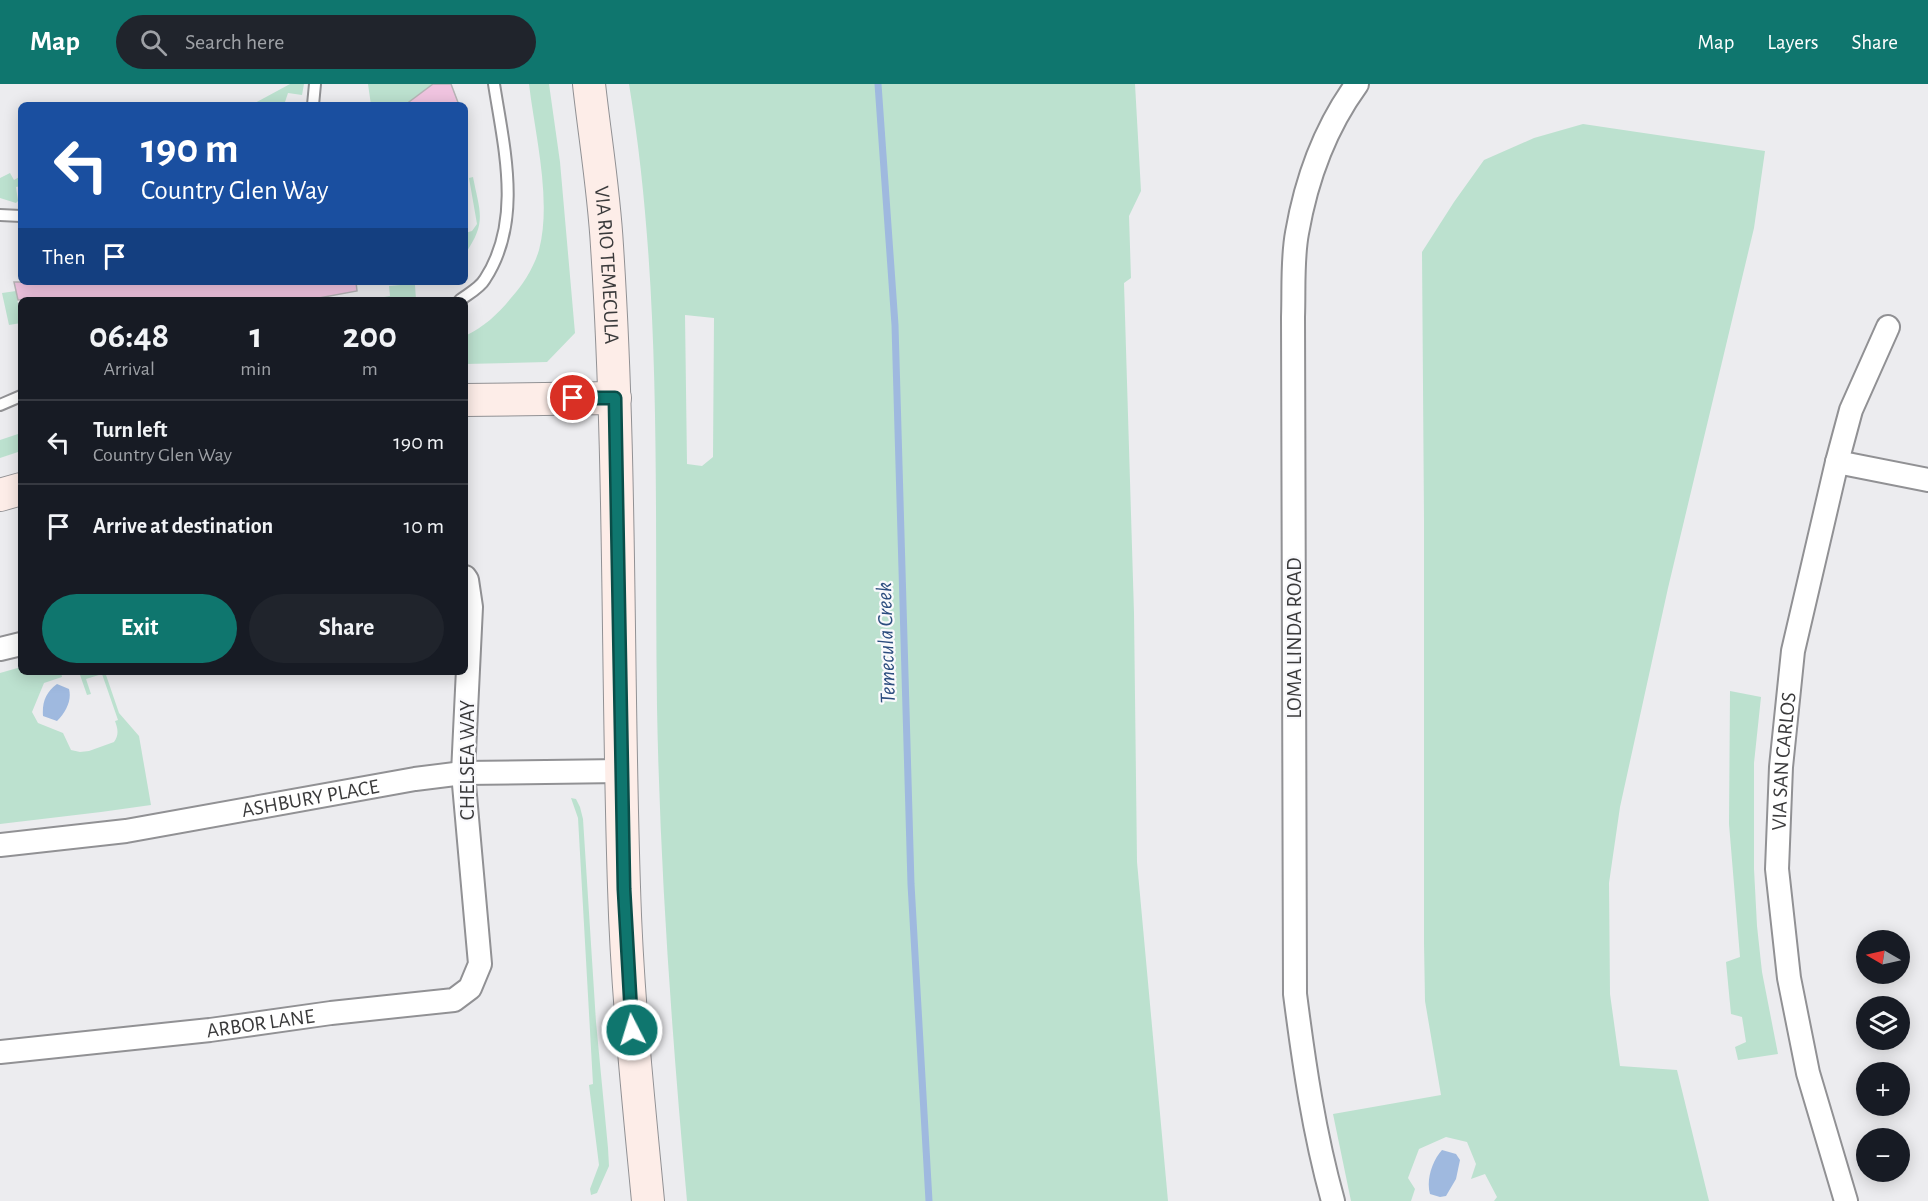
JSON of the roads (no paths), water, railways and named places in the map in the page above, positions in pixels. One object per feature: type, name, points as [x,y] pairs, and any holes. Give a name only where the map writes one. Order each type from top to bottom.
[{"type":"street","name":"VIA RIO TEMECULA","points":[[589,84],[607,243],[615,398],[621,771],[630,1009],[648,1201]]},
{"type":"street","name":"LOMA LINDA ROAD","points":[[1333,1201],[1323,1166],[1305,1077],[1295,994],[1293,316],[1297,235],[1310,176],[1336,115],[1357,84]]},
{"type":"street","name":"VIA SAN CARLOS","points":[[1846,1201],[1808,1073],[1789,978],[1777,869],[1781,766],[1793,651],[1837,462],[1851,410],[1888,327]]},
{"type":"street","points":[[468,400],[615,398]]},
{"type":"street","points":[[1837,462],[1928,480]]},
{"type":"street","points":[[0,495],[18,490]]},
{"type":"street","name":"CHELSEA WAY","points":[[468,587],[471,607],[468,669]]},
{"type":"street","points":[[0,649],[18,645]]},
{"type":"street","name":"CHELSEA WAY","points":[[468,675],[463,773],[479,943]]},
{"type":"street","name":"ASHBURY PLACE","points":[[0,845],[126,831],[415,779],[463,773],[621,771]]},
{"type":"street","name":"ARBOR LANE","points":[[0,1052],[210,1030],[331,1013],[454,1000],[470,988],[480,964],[479,943]]},
{"type":"lane","points":[[313,102],[315,84]]},
{"type":"lane","points":[[464,297],[484,281],[504,240],[508,204],[505,158],[494,84]]},
{"type":"lane","points":[[0,214],[18,216]]},
{"type":"lane","points":[[0,405],[18,397]]},
{"type":"water","points":[[57,684],[69,689],[70,697],[68,706],[57,721],[43,716],[43,711],[47,694]]},
{"type":"water","points":[[1442,1150],[1456,1154],[1460,1160],[1456,1179],[1446,1196],[1440,1197],[1430,1194],[1429,1177],[1438,1154]]},
{"type":"waterway","name":"Temecula Creek","points":[[878,84],[895,325],[911,884],[929,1201]]}]
